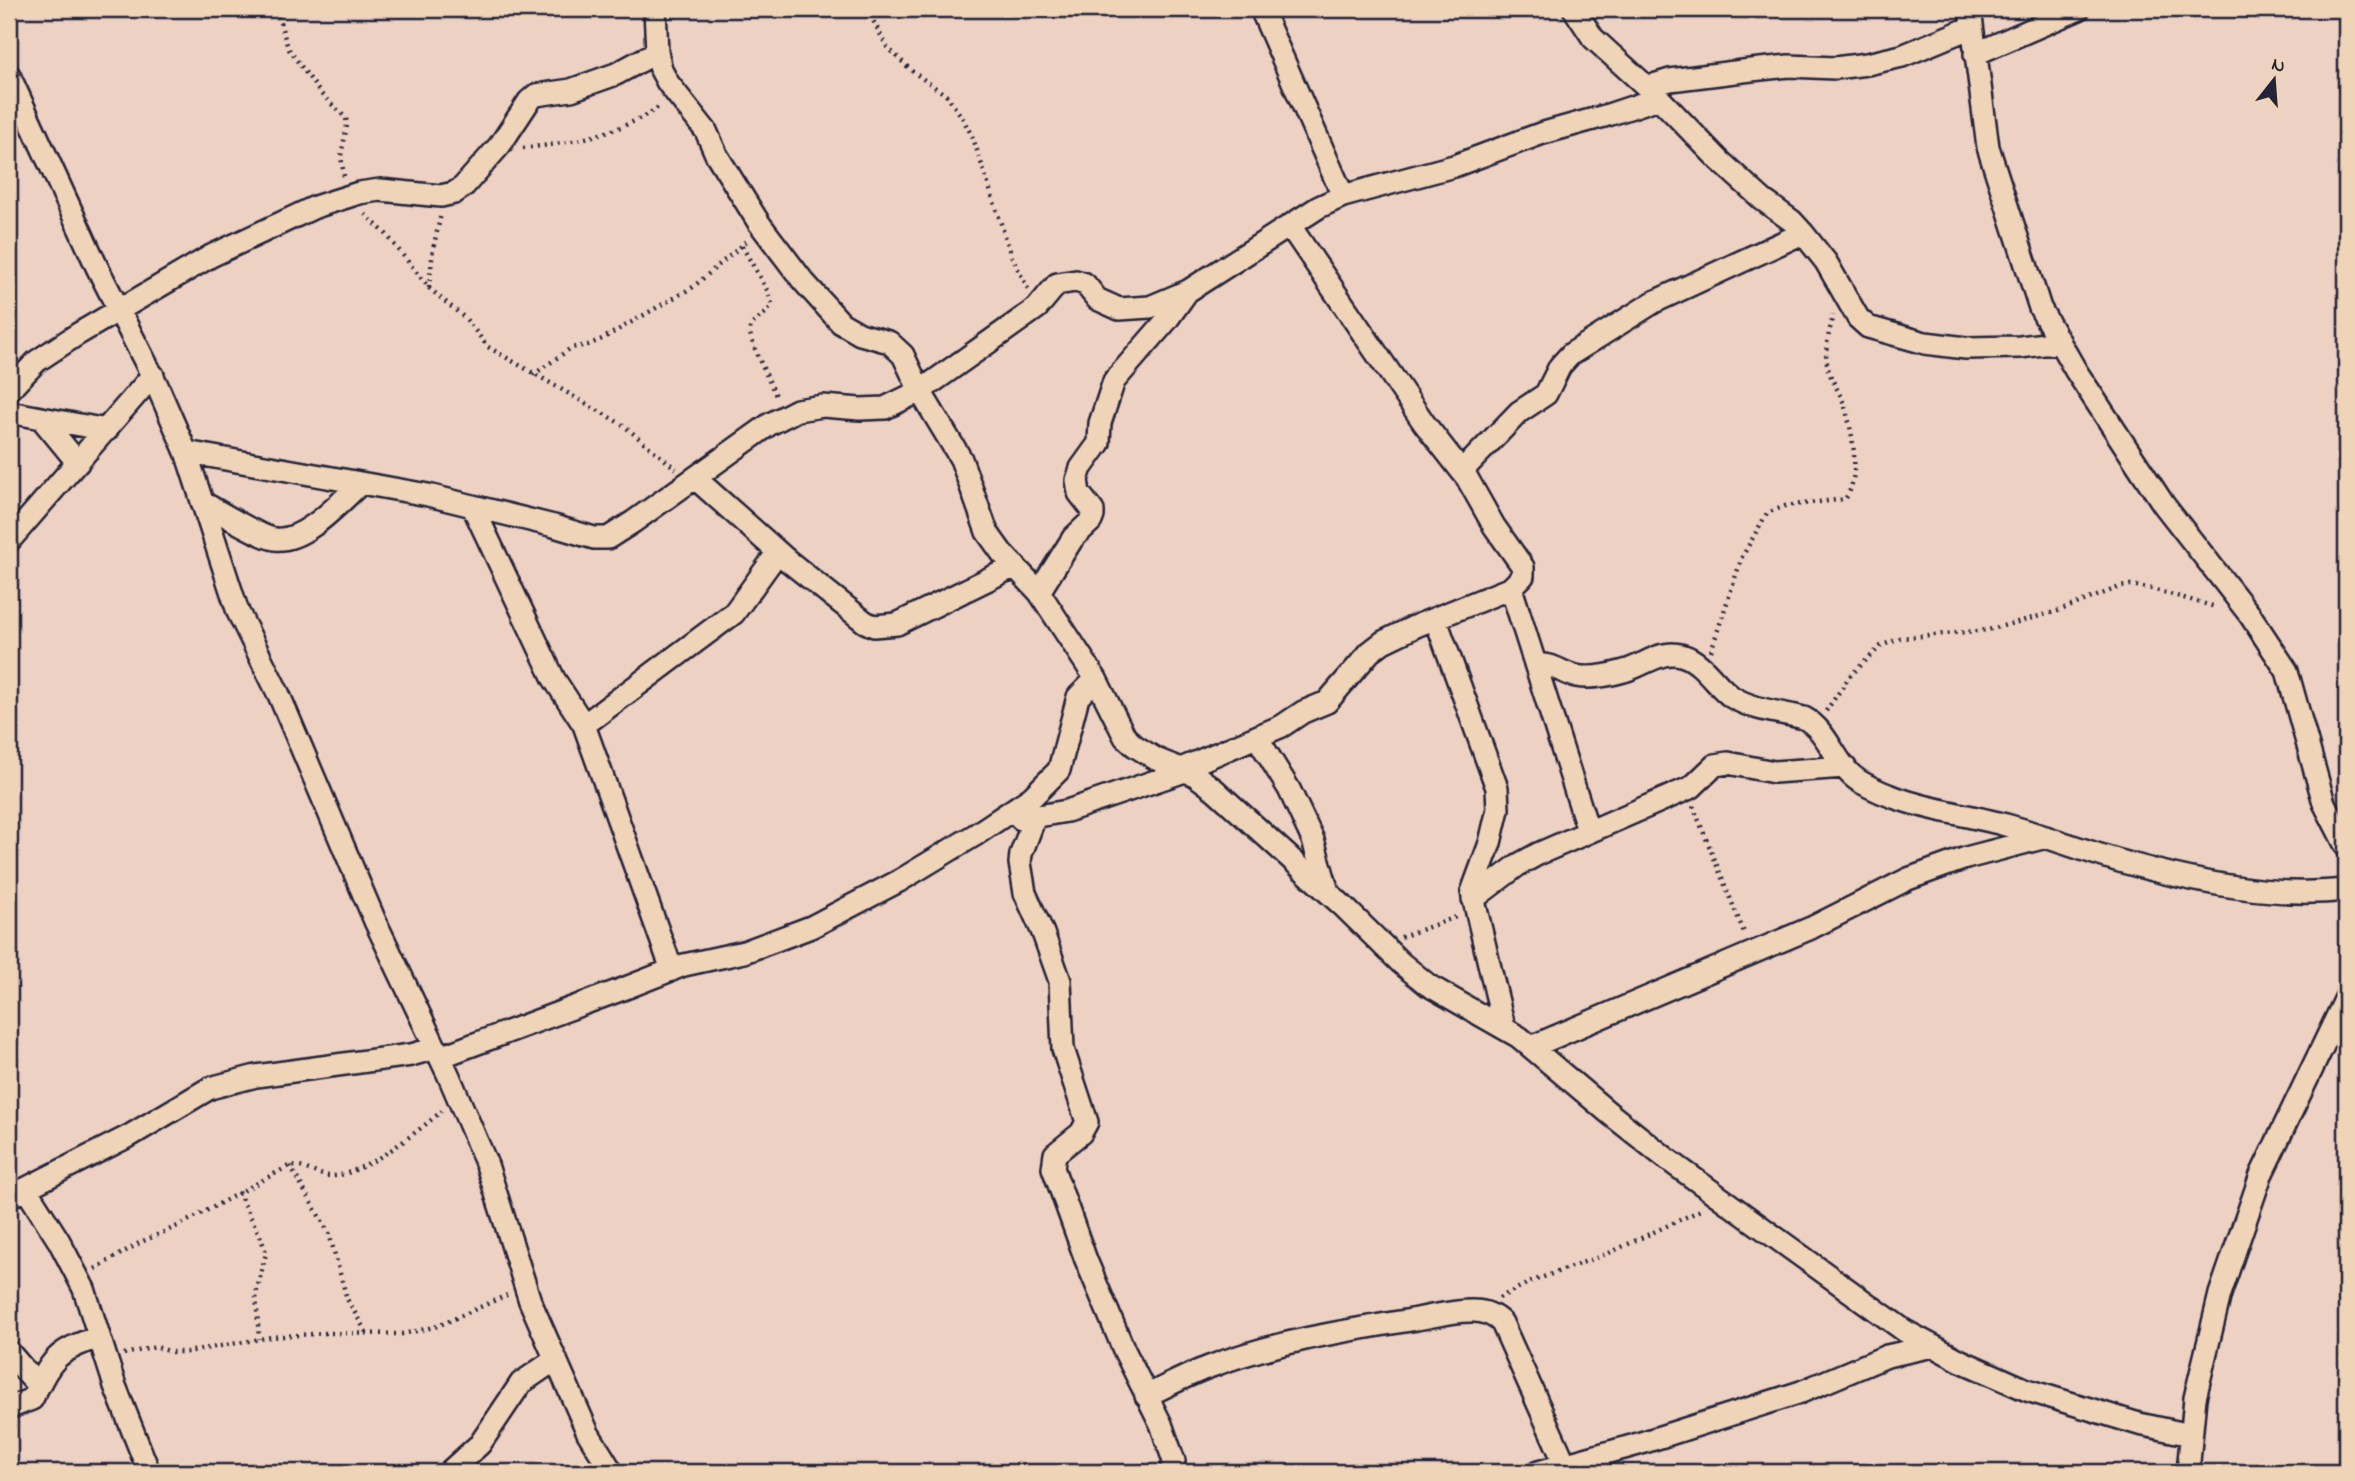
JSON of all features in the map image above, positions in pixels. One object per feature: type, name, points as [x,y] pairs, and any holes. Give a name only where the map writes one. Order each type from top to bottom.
[{"type":"street","points":[[656,9],[657,52],[661,70],[706,131],[716,154],[762,227],[803,281],[841,323],[860,334],[889,342],[897,349],[961,459],[987,532],[1039,592],[1096,679],[1125,737],[1156,759],[1183,770],[1215,790],[1428,985],[1503,1027],[1531,1047],[1618,1121],[1905,1331],[1961,1361],[2027,1390],[2139,1424],[2191,1435]]},
{"type":"street","points":[[1261,9],[1343,196]]},
{"type":"street","points":[[1574,9],[1593,38],[1653,92],[1719,160],[1763,200],[1792,221],[1839,283],[1858,318],[1868,327],[1911,340],[1966,348],[2020,347],[2060,342]]},
{"type":"street","points":[[1975,54],[2079,9]]},
{"type":"street","points":[[186,452],[428,495],[594,538],[608,538],[770,424],[797,410],[822,406],[884,408],[920,391],[1037,308],[1057,284],[1066,281],[1085,284],[1097,299],[1119,309],[1150,307],[1188,291],[1319,207],[1343,196],[1454,166],[1540,134],[1608,115],[1679,78],[1788,66],[1835,68],[1867,64],[1902,56],[1971,18],[1988,146],[2040,308],[2164,505],[2250,615],[2287,671],[2324,803],[2346,846]]},
{"type":"street","points":[[9,390],[37,361],[120,310],[211,256],[315,207],[380,190],[446,196],[463,187],[494,151],[528,101],[536,95],[571,90],[616,74],[657,52]]},
{"type":"street","points":[[9,75],[97,267],[153,375],[186,452],[238,612],[279,695],[375,921],[458,1098],[487,1165],[526,1286],[556,1359],[588,1433],[612,1472]]},
{"type":"street","points":[[991,825],[1067,811],[1183,770],[1282,726],[1303,712],[1327,702],[1370,652],[1383,642],[1511,588],[1523,576],[1523,567],[1494,526],[1462,471],[1424,423],[1290,226]]},
{"type":"street","points":[[1462,471],[1519,412],[1546,394],[1560,366],[1570,354],[1654,302],[1803,233]]},
{"type":"street","points":[[1039,592],[1073,538],[1093,516],[1093,511],[1081,497],[1077,480],[1081,468],[1098,443],[1100,424],[1114,381],[1167,320],[1188,291]]},
{"type":"street","points":[[9,541],[153,375]]},
{"type":"street","points":[[9,412],[107,430]]},
{"type":"street","points":[[41,418],[78,463]]},
{"type":"street","points":[[692,480],[865,622],[885,626],[897,625],[1015,566]]},
{"type":"street","points":[[202,502],[273,539],[290,539],[315,524],[360,484]]},
{"type":"street","points":[[474,507],[554,680],[584,725],[672,970]]},
{"type":"street","points":[[584,725],[734,613],[778,552]]},
{"type":"street","points":[[1511,588],[1588,830]]},
{"type":"street","points":[[1436,620],[1497,788],[1498,809],[1490,843],[1472,892],[1503,1027]]},
{"type":"street","points":[[1536,665],[1549,664],[1575,676],[1588,677],[1626,671],[1654,657],[1679,654],[1688,657],[1731,696],[1749,705],[1804,718],[1816,726],[1856,779],[1877,791],[2046,837],[2126,863],[2198,881],[2263,892],[2319,893],[2346,890]]},
{"type":"street","points":[[155,1471],[106,1359],[79,1279],[59,1241],[18,1193],[131,1135],[210,1088],[256,1076],[438,1053],[672,970],[744,952],[811,927],[899,881],[1032,797],[1059,770],[1078,697],[1096,679]]},
{"type":"street","points":[[1257,737],[1289,789],[1313,840],[1328,892]]},
{"type":"street","points":[[1474,904],[1518,865],[1588,830],[1686,789],[1715,765],[1728,763],[1774,772],[1845,767]]},
{"type":"street","points":[[1035,817],[1021,854],[1025,893],[1043,933],[1060,982],[1063,1049],[1087,1122],[1081,1133],[1055,1154],[1052,1168],[1086,1260],[1161,1424],[1174,1461],[1171,1472]]},
{"type":"street","points":[[1531,1047],[1811,928],[1908,879],[1966,858],[2046,837]]},
{"type":"street","points":[[2188,1472],[2196,1398],[2220,1294],[2261,1175],[2346,998]]},
{"type":"street","points":[[1146,1396],[1208,1367],[1275,1345],[1446,1313],[1474,1311],[1496,1316],[1502,1323],[1565,1464]]},
{"type":"street","points":[[9,1408],[32,1399],[51,1362],[65,1350],[99,1337]]},
{"type":"street","points":[[1538,1472],[1635,1445],[1801,1392],[1887,1356],[1933,1346]]},
{"type":"street","points":[[9,1352],[38,1386]]},
{"type":"street","points":[[449,1472],[480,1444],[521,1383],[556,1359]]},
{"type":"path","points":[[276,9],[288,48],[321,94],[346,118],[341,156],[350,196],[386,234],[429,288],[466,319],[488,347],[623,425],[692,480]]},
{"type":"path","points":[[867,9],[892,53],[913,72],[946,95],[962,117],[973,138],[1012,257],[1037,308]]},
{"type":"path","points":[[494,151],[547,146],[613,129],[648,115],[677,92]]},
{"type":"path","points":[[429,288],[433,249],[446,196]]},
{"type":"path","points":[[533,374],[570,348],[602,339],[693,288],[762,227]]},
{"type":"path","points":[[742,246],[772,304],[768,312],[753,325],[750,333],[758,357],[786,416]]},
{"type":"path","points":[[1704,671],[1742,557],[1767,513],[1785,506],[1845,499],[1853,486],[1855,473],[1850,430],[1843,402],[1827,367],[1826,354],[1839,283]]},
{"type":"path","points":[[1816,726],[1850,676],[1881,646],[1900,638],[1988,630],[2058,611],[2131,585],[2250,615]]},
{"type":"path","points":[[1686,789],[1753,953]]},
{"type":"path","points":[[1381,944],[1474,904]]},
{"type":"path","points":[[79,1279],[141,1242],[180,1225],[290,1166],[329,1176],[346,1173],[390,1151],[458,1098]]},
{"type":"path","points":[[290,1166],[329,1233],[347,1299],[366,1332]]},
{"type":"path","points":[[238,1192],[266,1253],[256,1294],[259,1339]]},
{"type":"path","points":[[1474,1311],[1530,1282],[1609,1253],[1724,1200]]},
{"type":"path","points":[[106,1359],[156,1348],[187,1352],[259,1339],[327,1333],[403,1334],[438,1326],[526,1286]]}]
